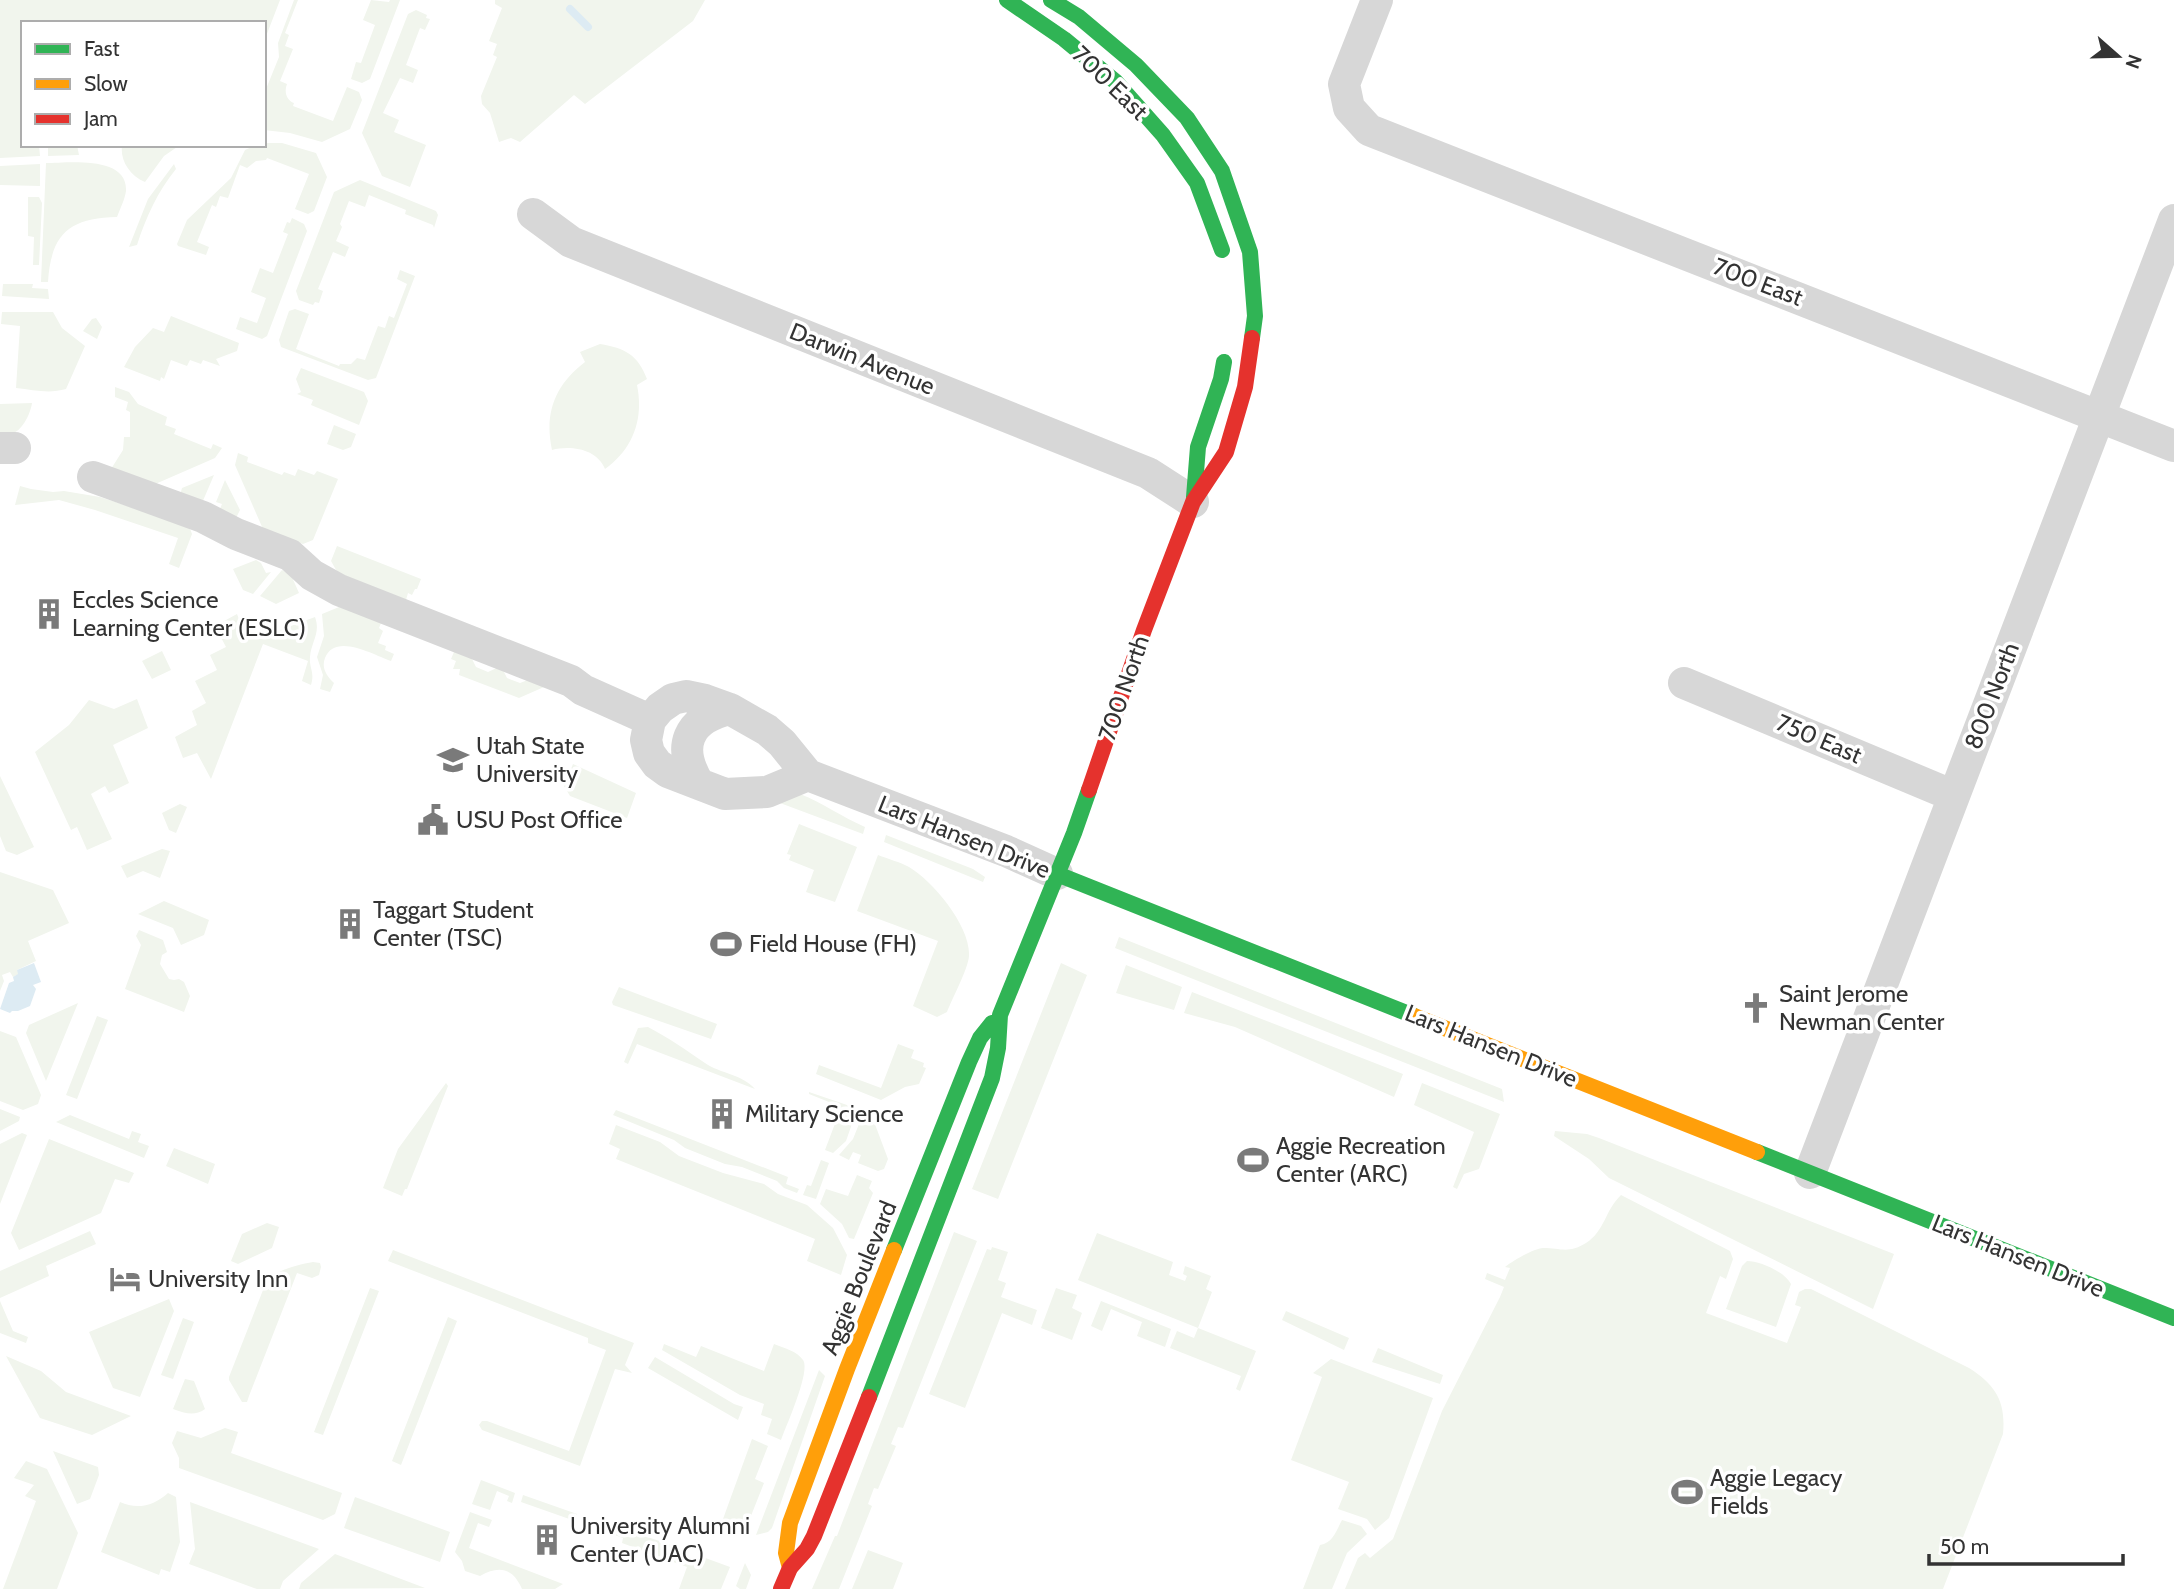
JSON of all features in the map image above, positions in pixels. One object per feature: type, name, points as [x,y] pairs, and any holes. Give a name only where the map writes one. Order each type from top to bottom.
[{"type":"main road","name":"700 East","points":[[1007,0],[1064,39],[1116,82],[1163,135],[1197,183],[1224,254],[1225,265]]},
{"type":"main road","name":"700 East","points":[[1051,0],[1079,17],[1136,65],[1187,118],[1222,171]]},
{"type":"main road","name":"700 North","points":[[1058,874],[1144,630],[1193,502],[1226,452],[1245,387],[1255,316],[1250,252],[1222,171]]},
{"type":"main road","name":"700 North","points":[[1193,502],[1198,447],[1222,379],[1225,352]]},
{"type":"main road","name":"Aggie Boulevard","points":[[790,1568],[786,1553],[790,1523],[847,1368],[969,1062],[980,1038],[1000,1015],[1058,874]]},
{"type":"main road","name":"Lars Hansen Drive","points":[[1058,874],[2174,1318]]},
{"type":"main road","name":"Aggie Boulevard","points":[[781,1589],[790,1568],[807,1549],[814,1536],[943,1209],[992,1078],[998,1048],[1000,1015]]},
{"type":"street","name":"700 East","points":[[1377,0],[1344,84],[1349,108],[1369,130],[2174,446]]},
{"type":"street","name":"Darwin Avenue","points":[[533,214],[571,242],[1148,473],[1193,502]]},
{"type":"street","name":"800 North","points":[[1810,1173],[2174,220]]},
{"type":"street","points":[[93,477],[202,517],[236,534],[290,555],[312,575],[339,590],[570,681],[583,690],[650,720],[646,740],[649,753],[657,764],[668,772],[725,794],[767,792],[808,775]]},
{"type":"street","name":"750 East","points":[[1684,683],[1954,796]]},
{"type":"street","name":"Lars Hansen Drive","points":[[650,720],[660,708],[673,699],[686,696],[730,709],[767,730],[782,743],[808,775],[1006,851],[1058,874]]},
{"type":"street","points":[[699,784],[690,771],[685,751],[688,738],[705,717],[730,709]]},
{"type":"shaded area","points":[[0,0],[280,0],[266,36],[266,21],[21,21],[21,147],[39,147],[40,156],[0,158]]},
{"type":"shaded area","points":[[294,0],[298,0],[285,33],[289,35],[285,46],[293,49],[280,81],[287,84],[286,95],[294,103],[293,106],[333,121],[347,87],[359,92],[362,100],[350,129],[322,142],[290,133],[266,130],[266,89],[279,57],[278,43]]},
{"type":"shaded area","points":[[371,0],[400,0],[370,79],[362,83],[351,79],[356,62],[361,63],[375,25],[363,20]]},
{"type":"shaded area","points":[[495,0],[705,0],[693,21],[585,104],[574,95],[520,142],[511,138],[499,142],[490,113],[482,104],[481,96],[497,57],[493,55],[497,44],[489,41],[502,8],[495,4]]},
{"type":"shaded area","points":[[416,10],[430,19],[425,30],[420,28],[406,65],[418,70],[413,83],[400,78],[383,113],[399,120],[394,132],[426,145],[410,187],[382,176],[362,133],[408,14]]},
{"type":"shaded area","points":[[266,143],[282,143],[316,153],[327,177],[314,211],[308,214],[295,209],[309,174],[267,158],[256,161],[247,168],[240,165],[228,198],[220,196],[216,207],[212,205],[197,242],[209,247],[206,255],[178,246],[187,220],[231,178],[245,150],[266,147]]},
{"type":"shaded area","points":[[48,147],[77,147],[79,155],[48,156]]},
{"type":"shaded area","points":[[122,147],[177,147],[164,156],[145,182],[134,175],[122,156]]},
{"type":"shaded area","points":[[82,162],[107,166],[117,171],[124,179],[126,191],[117,217],[86,221],[66,232],[53,252],[48,282],[41,282],[46,163]]},
{"type":"shaded area","points":[[40,164],[40,186],[0,185],[0,166]]},
{"type":"shaded area","points":[[174,164],[176,169],[153,205],[137,245],[129,247],[148,199]]},
{"type":"shaded area","points":[[360,180],[436,211],[438,215],[434,228],[433,225],[405,214],[406,210],[369,195],[365,207],[349,201],[336,241],[349,247],[345,257],[333,252],[318,289],[323,291],[319,303],[315,302],[313,305],[299,300],[296,291],[334,192]]},
{"type":"shaded area","points":[[28,197],[39,197],[42,203],[39,265],[33,265],[34,237],[28,236]]},
{"type":"shaded area","points":[[292,218],[304,224],[307,231],[267,336],[262,339],[236,329],[240,317],[257,323],[266,298],[251,292],[260,268],[273,273],[288,234],[283,232]]},
{"type":"shaded area","points":[[400,270],[415,276],[376,378],[368,380],[281,347],[279,340],[289,311],[295,309],[309,314],[296,349],[339,366],[351,364],[357,358],[365,360],[378,326],[385,328],[389,316],[394,318],[407,284],[397,279]]},
{"type":"shaded area","points":[[3,284],[33,284],[32,288],[48,289],[49,299],[2,296]]},
{"type":"shaded area","points":[[2,312],[53,312],[62,328],[85,346],[66,389],[47,391],[16,388],[20,326],[1,324]]},
{"type":"shaded area","points":[[171,316],[239,343],[237,351],[216,359],[220,366],[203,360],[201,364],[190,360],[187,366],[171,360],[164,379],[161,377],[160,381],[124,367],[135,347],[153,328],[164,332]]},
{"type":"shaded area","points":[[96,318],[102,327],[97,339],[83,331],[92,319]]},
{"type":"shaded area","points":[[600,344],[630,354],[647,379],[637,385],[639,410],[629,443],[605,469],[596,457],[583,450],[552,450],[550,437],[551,412],[559,390],[585,362],[580,352]]},
{"type":"shaded area","points":[[301,368],[364,392],[368,401],[359,425],[311,405],[313,400],[297,394],[301,392],[296,379]]},
{"type":"shaded area","points":[[115,387],[129,392],[138,404],[167,417],[165,425],[176,429],[174,434],[211,449],[213,444],[222,448],[215,458],[153,485],[111,469],[123,450],[124,437],[130,437],[130,412],[126,410],[128,402],[115,397]]},
{"type":"shaded area","points":[[32,403],[28,416],[17,431],[0,434],[0,404]]},
{"type":"shaded area","points":[[334,425],[356,434],[351,447],[343,450],[327,444]]},
{"type":"shaded area","points":[[238,453],[248,457],[247,462],[282,475],[284,472],[295,476],[298,469],[314,475],[317,471],[338,479],[313,540],[303,544],[263,529],[235,465]]},
{"type":"shaded area","points":[[214,475],[202,503],[180,495],[182,488]]},
{"type":"shaded area","points":[[225,480],[240,510],[236,518],[219,511],[222,504],[216,502]]},
{"type":"shaded area","points":[[20,486],[100,497],[189,526],[192,534],[179,568],[169,564],[178,538],[59,500],[15,505]]},
{"type":"shaded area","points":[[337,546],[421,579],[417,589],[412,595],[408,593],[406,600],[340,577],[331,561]]},
{"type":"shaded area","points":[[256,560],[261,563],[266,573],[271,572],[253,594],[243,590],[233,569]]},
{"type":"shaded area","points":[[282,570],[291,575],[299,593],[276,604],[260,596]]},
{"type":"shaded area","points":[[344,605],[381,623],[379,628],[383,631],[378,643],[394,654],[391,661],[346,646],[330,650],[325,658],[324,668],[334,683],[330,692],[320,689],[323,675],[317,657],[324,636],[322,614]]},
{"type":"shaded area","points":[[237,614],[242,627],[264,636],[315,617],[316,633],[310,657],[312,681],[311,685],[302,681],[308,661],[263,644],[211,779],[197,753],[183,758],[175,737],[197,725],[192,711],[206,703],[195,681],[217,670],[210,655],[226,647],[215,626]]},
{"type":"shaded area","points":[[162,651],[171,670],[152,679],[142,661]]},
{"type":"shaded area","points":[[454,652],[469,653],[476,667],[488,672],[501,666],[507,678],[520,683],[533,678],[544,687],[519,698],[459,675],[460,669],[453,669],[456,661],[451,659]]},
{"type":"shaded area","points":[[137,699],[148,728],[113,745],[129,783],[109,793],[105,786],[91,794],[112,839],[87,850],[77,827],[71,830],[35,752],[69,725],[89,700],[114,709]]},
{"type":"shaded area","points":[[573,764],[636,793],[627,818],[570,796],[564,786]]},
{"type":"shaded area","points":[[0,776],[34,847],[17,855],[6,851],[0,836]]},
{"type":"shaded area","points":[[800,794],[865,827],[863,834],[772,800]]},
{"type":"shaded area","points":[[180,804],[187,807],[176,833],[169,830],[162,813]]},
{"type":"shaded area","points":[[799,824],[857,847],[835,902],[806,892],[814,870],[789,860],[791,855],[787,854]]},
{"type":"shaded area","points":[[886,835],[973,869],[985,877],[983,882],[884,842]]},
{"type":"shaded area","points":[[162,849],[170,851],[160,878],[143,871],[127,878],[121,866]]},
{"type":"shaded area","points":[[878,855],[909,867],[919,874],[949,906],[964,932],[969,956],[966,968],[947,1012],[937,1017],[913,1006],[938,941],[857,911]]},
{"type":"shaded area","points":[[0,872],[53,890],[69,923],[28,941],[36,961],[17,970],[19,974],[13,977],[10,972],[2,975],[4,981],[0,991]]},
{"type":"shaded area","points":[[164,901],[209,920],[204,935],[181,945],[173,928],[138,914]]},
{"type":"shaded area","points":[[139,930],[163,940],[167,952],[162,955],[160,964],[169,979],[184,982],[190,996],[184,1012],[125,989],[141,945],[136,936]]},
{"type":"shaded area","points":[[1119,937],[1502,1089],[1504,1102],[1115,948]]},
{"type":"shaded area","points":[[34,963],[41,982],[33,985],[36,989],[30,1006],[10,1013],[0,1009],[9,983],[14,981],[13,977],[18,974],[17,970]]},
{"type":"shaded area","points":[[1061,963],[1087,975],[998,1199],[972,1189]]},
{"type":"shaded area","points":[[1126,965],[1182,987],[1174,1010],[1116,993]]},
{"type":"shaded area","points":[[619,987],[717,1024],[711,1039],[613,1005]]},
{"type":"shaded area","points":[[1192,992],[1403,1074],[1394,1097],[1235,1027],[1184,1013]]},
{"type":"shaded area","points":[[78,1003],[46,1081],[26,1033],[29,1025]]},
{"type":"shaded area","points":[[97,1016],[108,1020],[77,1099],[66,1095]]},
{"type":"shaded area","points":[[648,1027],[711,1067],[744,1080],[755,1089],[637,1044],[628,1064],[624,1062],[638,1028]]},
{"type":"shaded area","points":[[0,1031],[16,1037],[41,1095],[38,1104],[23,1110],[0,1101]]},
{"type":"shaded area","points":[[898,1044],[914,1050],[911,1058],[924,1063],[923,1067],[926,1068],[919,1084],[905,1087],[881,1100],[816,1074],[819,1065],[881,1088]]},
{"type":"shaded area","points":[[446,1083],[448,1086],[407,1189],[402,1196],[383,1188],[398,1149]]},
{"type":"shaded area","points":[[1422,1083],[1500,1114],[1479,1169],[1464,1174],[1457,1189],[1453,1187],[1474,1132],[1414,1105]]},
{"type":"shaded area","points":[[809,1092],[847,1105],[852,1111],[854,1118],[846,1141],[833,1153],[825,1150],[836,1121],[829,1117],[834,1104]]},
{"type":"shaded area","points":[[0,1109],[20,1117],[19,1121],[0,1131]]},
{"type":"shaded area","points":[[616,1110],[788,1177],[786,1184],[799,1189],[797,1193],[784,1188],[777,1181],[685,1148],[674,1140],[613,1115]]},
{"type":"shaded area","points":[[863,1114],[873,1119],[888,1159],[884,1169],[878,1171],[858,1163],[861,1155],[853,1152],[849,1160],[839,1155],[853,1139]]},
{"type":"shaded area","points":[[70,1115],[129,1139],[132,1131],[141,1134],[138,1142],[149,1146],[144,1158],[56,1122]]},
{"type":"shaded area","points":[[616,1125],[660,1142],[679,1156],[723,1173],[764,1184],[778,1194],[807,1205],[833,1228],[847,1255],[841,1275],[807,1261],[815,1239],[616,1159],[620,1149],[609,1144]]},
{"type":"shaded area","points":[[1555,1131],[1599,1138],[1894,1254],[1873,1309],[1609,1178],[1589,1159],[1554,1136]]},
{"type":"shaded area","points":[[22,1133],[27,1135],[0,1204],[0,1144]]},
{"type":"shaded area","points":[[49,1139],[134,1173],[129,1183],[115,1179],[101,1213],[19,1250],[11,1233]]},
{"type":"shaded area","points":[[174,1148],[215,1164],[208,1184],[166,1166]]},
{"type":"shaded area","points":[[821,1160],[829,1163],[816,1199],[803,1195],[807,1185],[811,1186]]},
{"type":"shaded area","points":[[857,1175],[872,1181],[869,1188],[873,1193],[854,1239],[849,1238],[842,1224],[820,1204],[826,1189],[848,1196]]},
{"type":"shaded area","name":"Aggie Legacy Fields","points":[[1621,1195],[1730,1251],[1733,1259],[1726,1279],[1720,1276],[1706,1313],[1787,1343],[1801,1307],[1795,1305],[1799,1292],[1811,1289],[1969,1368],[1992,1388],[2001,1404],[2003,1434],[1943,1589],[1345,1589],[1358,1558],[1365,1553],[1370,1558],[1393,1539],[1442,1411],[1504,1287],[1485,1279],[1487,1273],[1505,1280],[1510,1268],[1505,1267],[1518,1258],[1543,1248],[1569,1249],[1586,1243],[1597,1233]]},
{"type":"shaded area","points":[[267,1223],[279,1227],[272,1248],[238,1264],[231,1261],[242,1234]]},
{"type":"shaded area","points":[[90,1231],[96,1244],[46,1266],[49,1276],[0,1298],[0,1271]]},
{"type":"shaded area","points":[[954,1232],[977,1241],[903,1428],[898,1427],[891,1444],[896,1446],[878,1489],[874,1488],[868,1504],[872,1506],[839,1589],[812,1589],[837,1536]]},
{"type":"shaded area","points":[[1097,1233],[1173,1262],[1169,1275],[1185,1281],[1185,1266],[1211,1276],[1206,1289],[1212,1292],[1198,1328],[1078,1280]]},
{"type":"shaded area","points":[[992,1247],[1008,1252],[998,1280],[1006,1283],[1001,1297],[1037,1310],[1032,1325],[1002,1313],[965,1408],[929,1394],[987,1249],[991,1250]]},
{"type":"shaded area","points":[[393,1250],[634,1343],[625,1365],[632,1373],[615,1369],[580,1466],[482,1430],[479,1425],[482,1421],[487,1421],[569,1451],[606,1350],[588,1343],[588,1338],[388,1261]]},
{"type":"shaded area","points":[[1747,1261],[1772,1268],[1791,1284],[1776,1327],[1726,1309],[1742,1266]]},
{"type":"shaded area","points":[[313,1262],[320,1263],[319,1275],[312,1278],[297,1273],[247,1402],[242,1402],[229,1377],[265,1285],[279,1272]]},
{"type":"shaded area","points":[[370,1288],[379,1291],[323,1435],[314,1432]]},
{"type":"shaded area","points":[[1056,1288],[1077,1295],[1072,1308],[1082,1313],[1072,1340],[1041,1328]]},
{"type":"shaded area","points":[[169,1299],[174,1311],[140,1397],[113,1388],[89,1332]]},
{"type":"shaded area","points":[[0,1301],[13,1331],[28,1337],[26,1343],[0,1333]]},
{"type":"shaded area","points":[[1101,1301],[1171,1329],[1165,1347],[1137,1336],[1142,1322],[1111,1309],[1102,1331],[1091,1326]]},
{"type":"shaded area","points":[[1286,1311],[1349,1338],[1344,1350],[1282,1320]]},
{"type":"shaded area","points":[[448,1317],[457,1321],[401,1465],[392,1461]]},
{"type":"shaded area","points":[[183,1318],[194,1322],[173,1379],[161,1375]]},
{"type":"shaded area","points":[[1198,1328],[1256,1351],[1240,1391],[1236,1389],[1241,1376],[1170,1348],[1177,1331],[1194,1338]]},
{"type":"shaded area","points":[[664,1344],[696,1357],[701,1346],[764,1371],[774,1344],[797,1354],[805,1366],[804,1375],[781,1440],[767,1434],[772,1419],[761,1415],[764,1404],[740,1395],[662,1350]]},
{"type":"shaded area","points":[[1378,1348],[1443,1375],[1440,1384],[1372,1362]]},
{"type":"shaded area","points":[[6,1356],[41,1371],[66,1392],[131,1416],[92,1435],[40,1418]]},
{"type":"shaded area","points":[[655,1357],[743,1407],[738,1420],[648,1368]]},
{"type":"shaded area","points":[[1331,1359],[1433,1398],[1389,1518],[1375,1530],[1367,1519],[1338,1509],[1349,1482],[1291,1460],[1322,1377],[1313,1373]]},
{"type":"shaded area","points":[[819,1370],[825,1376],[772,1528],[756,1535]]},
{"type":"shaded area","points":[[185,1379],[194,1381],[205,1409],[197,1413],[173,1409]]},
{"type":"shaded area","points":[[225,1428],[238,1432],[231,1453],[342,1493],[335,1514],[323,1520],[179,1468],[179,1458],[172,1443],[177,1431],[201,1438]]},
{"type":"shaded area","points":[[752,1439],[768,1446],[755,1479],[764,1483],[745,1531],[725,1524],[723,1519]]},
{"type":"shaded area","points":[[53,1451],[98,1467],[99,1475],[90,1499],[77,1504]]},
{"type":"shaded area","points":[[26,1461],[47,1469],[78,1533],[57,1589],[3,1589],[36,1501],[25,1496],[34,1485],[14,1478]]},
{"type":"shaded area","points":[[481,1480],[515,1493],[512,1503],[507,1501],[509,1496],[497,1491],[490,1510],[472,1504]]},
{"type":"shaded area","points":[[168,1493],[176,1497],[180,1542],[170,1572],[161,1569],[159,1575],[101,1552],[120,1502],[133,1506],[145,1505]]},
{"type":"shaded area","points":[[523,1495],[577,1514],[575,1521],[521,1502]]},
{"type":"shaded area","points":[[355,1497],[450,1532],[440,1562],[344,1528]]},
{"type":"shaded area","points":[[190,1502],[319,1549],[283,1581],[280,1589],[257,1589],[189,1564],[195,1549]]},
{"type":"shaded area","points":[[470,1512],[492,1520],[489,1527],[478,1523],[469,1548],[563,1584],[555,1589],[522,1589],[505,1570],[493,1570],[480,1576],[465,1571],[455,1552]]},
{"type":"shaded area","points":[[1342,1520],[1361,1526],[1367,1534],[1347,1553],[1332,1589],[1303,1589],[1320,1545],[1331,1539]]},
{"type":"shaded area","points":[[609,1524],[683,1549],[679,1559],[696,1566],[700,1556],[730,1567],[721,1589],[679,1589],[687,1567],[622,1543],[623,1538],[606,1532]]},
{"type":"shaded area","points":[[868,1550],[903,1563],[893,1589],[852,1589]]},
{"type":"shaded area","points":[[335,1554],[425,1588],[299,1589],[301,1583]]},
{"type":"shaded area","points":[[745,1563],[751,1575],[746,1589],[740,1589],[736,1586]]},
{"type":"waterway","points":[[570,9],[588,27]]},
{"type":"traffic: fast","points":[[1007,0],[1064,39],[1116,82],[1163,135],[1197,183],[1222,250]]},
{"type":"traffic: fast","points":[[1051,0],[1079,17],[1136,65],[1187,118],[1222,171],[1250,252],[1255,316],[1252,338]]},
{"type":"traffic: fast","points":[[1194,497],[1198,447],[1221,379],[1224,362]]},
{"type":"traffic: fast","points":[[869,1397],[992,1078],[998,1048],[1000,1015],[1089,790]]},
{"type":"traffic: fast","points":[[1057,874],[1414,1016]]},
{"type":"traffic: fast","points":[[894,1250],[969,1062],[980,1038],[992,1023]]},
{"type":"traffic: fast","points":[[1757,1152],[2174,1318]]},
{"type":"traffic: slow","points":[[1414,1016],[1757,1152]]},
{"type":"traffic: slow","points":[[790,1568],[786,1553],[790,1523],[894,1250]]},
{"type":"traffic: jam","points":[[1089,790],[1144,630],[1193,502],[1226,452],[1245,387],[1252,338]]},
{"type":"traffic: jam","points":[[781,1589],[790,1568],[807,1549],[814,1536],[869,1397]]},
{"type":"place","name":"Eccles Science Learning Center (ESLC)","points":[[49,614]]},
{"type":"place","name":"Utah State University","points":[[453,760]]},
{"type":"place","name":"USU Post Office","points":[[433,820]]},
{"type":"place","name":"Taggart Student Center (TSC)","points":[[350,924]]},
{"type":"place","name":"Field House (FH)","points":[[726,944]]},
{"type":"place","name":"Saint Jerome Newman Center","points":[[1756,1008]]},
{"type":"place","name":"Military Science","points":[[722,1114]]},
{"type":"place","name":"Aggie Recreation Center (ARC)","points":[[1253,1160]]},
{"type":"place","name":"University Inn","points":[[125,1279]]},
{"type":"place","name":"Aggie Legacy Fields","points":[[1687,1492]]},
{"type":"place","name":"University Alumni Center (UAC)","points":[[547,1540]]}]
